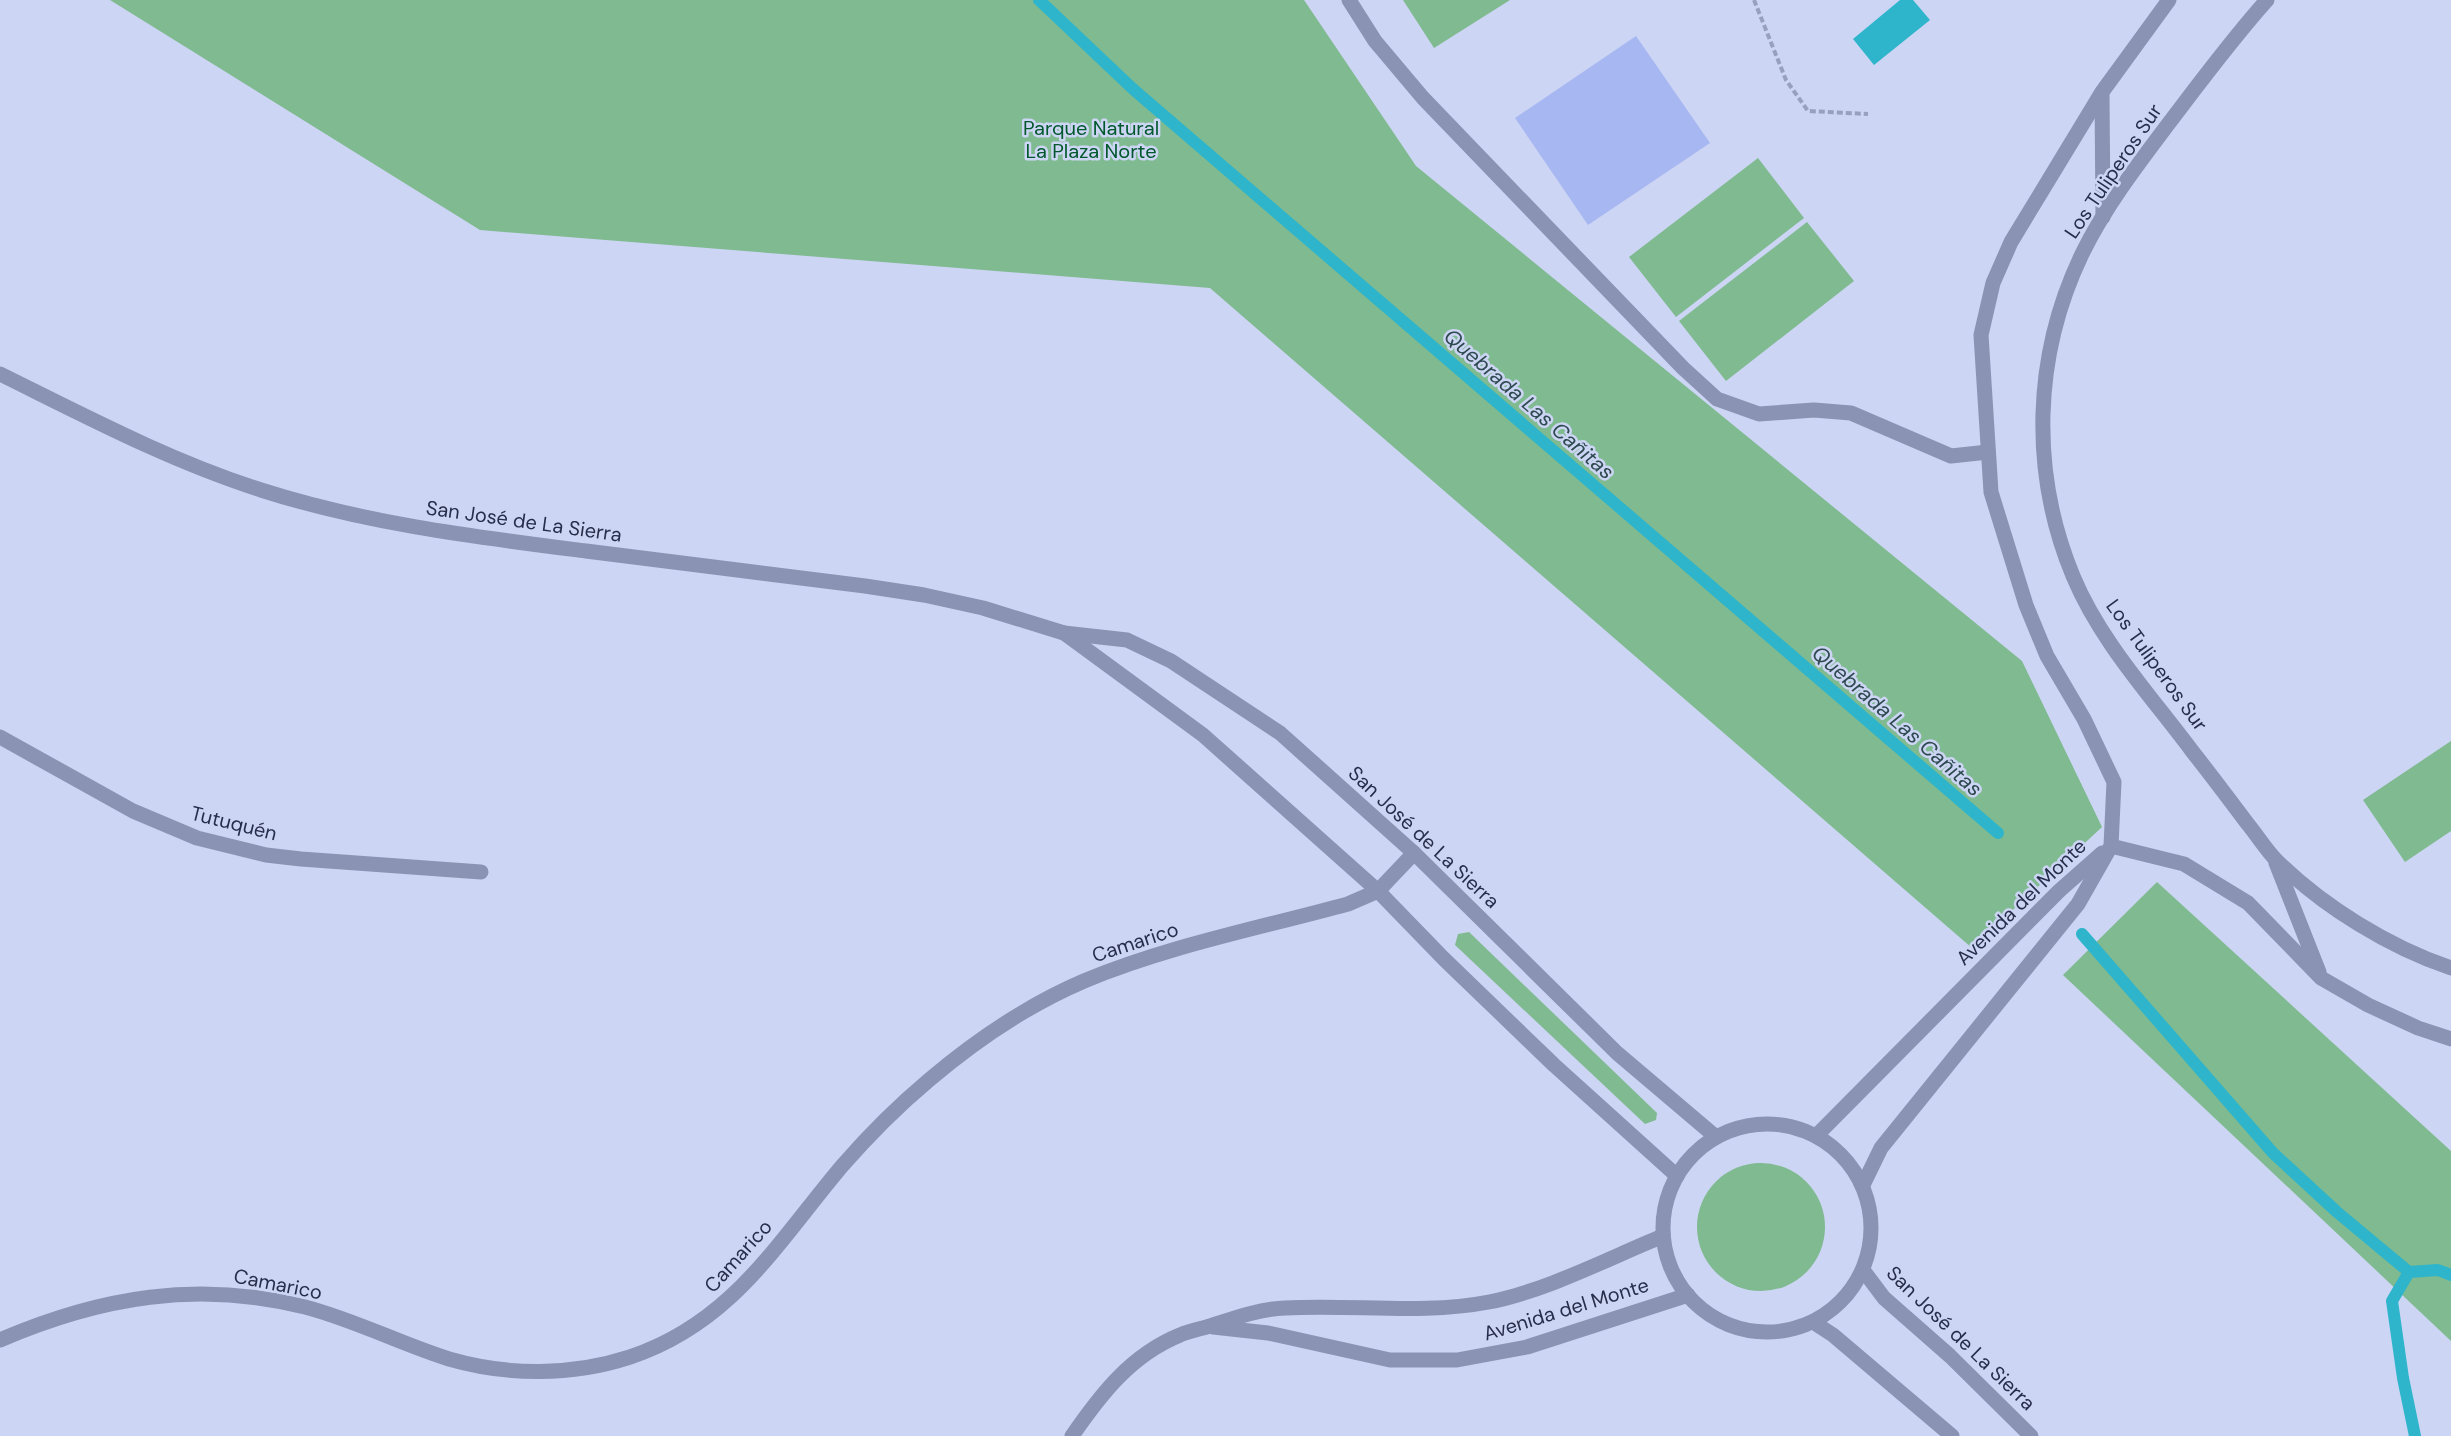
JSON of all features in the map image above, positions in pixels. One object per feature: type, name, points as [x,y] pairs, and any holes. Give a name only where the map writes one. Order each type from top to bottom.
[{"type":"street","points":[[1349,0],[1375,41],[1423,98],[1683,368],[1718,399],[1759,414],[1814,410],[1851,413],[1951,456],[1988,452]]},
{"type":"street","points":[[2169,0],[2102,92],[2012,242],[1993,283],[1981,335],[1990,492],[2026,605],[2047,657],[2084,718],[2114,782],[2111,846],[2184,864],[2248,903],[2321,978],[2368,1005],[2418,1028],[2451,1038]]},
{"type":"street","name":"Los Tuliperos Sur","points":[[2267,0],[2199,84],[2103,217],[2084,252],[2067,288],[2055,327],[2047,366],[2043,406],[2043,446],[2048,491],[2058,536],[2074,579],[2096,619],[2121,656],[2275,860]]},
{"type":"street","points":[[2102,92],[2103,217]]},
{"type":"street","name":"San José de La Sierra","points":[[0,374],[144,445],[260,490],[393,524],[466,536],[865,585],[983,608],[1064,633],[1127,640],[1171,661],[1280,733],[1414,853],[1617,1053],[1716,1137]]},
{"type":"street","name":"San José de La Sierra","points":[[1064,633],[1203,735],[1378,891],[1444,960],[1554,1065],[1677,1176]]},
{"type":"street","name":"Tutuquén","points":[[0,737],[133,811],[197,838],[231,848],[289,858],[481,873]]},
{"type":"street","name":"Avenida del Monte","points":[[1816,1136],[2051,899],[2111,846]]},
{"type":"street","name":"Avenida del Monte","points":[[1863,1185],[1881,1148],[2078,904],[2111,846]]},
{"type":"street","name":"Camarico","points":[[0,1340],[41,1322],[82,1309],[146,1297],[211,1294],[260,1298],[308,1308],[449,1359],[486,1368],[524,1372],[563,1371],[596,1366],[629,1357],[661,1345],[691,1329],[719,1309],[744,1286],[844,1164],[886,1119],[932,1078],[1013,1019],[1081,982],[1121,967],[1348,904],[1378,891],[1414,853]]},
{"type":"street","points":[[2275,860],[2314,892],[2356,921],[2400,946],[2451,968]]},
{"type":"street","points":[[2275,860],[2321,978]]},
{"type":"street","points":[[1766,1124],[1792,1126],[1816,1136],[1835,1149],[1851,1165],[1863,1185],[1872,1228],[1863,1270],[1843,1300],[1813,1322],[1775,1332],[1736,1327],[1718,1320],[1688,1295],[1675,1277],[1667,1257],[1663,1236],[1663,1215],[1668,1195],[1677,1176],[1687,1160],[1701,1147],[1716,1137],[1740,1127],[1766,1124]]},
{"type":"street","name":"Avenida del Monte","points":[[1072,1436],[1099,1398],[1133,1363],[1180,1335],[1249,1314],[1283,1308],[1411,1309],[1490,1302],[1522,1293],[1663,1236]]},
{"type":"street","name":"San José de La Sierra","points":[[1863,1270],[1884,1298],[1957,1363],[2031,1436]]},
{"type":"street","name":"Avenida del Monte","points":[[1207,1327],[1269,1333],[1390,1360],[1457,1360],[1527,1347],[1688,1295]]},
{"type":"street","points":[[1813,1322],[1833,1335],[1952,1436]]},
{"type":"path","points":[[1754,0],[1785,80],[1808,111],[1868,114]]},
{"type":"green space","name":"Parque Natural La Plaza Norte","points":[[110,0],[1304,0],[1416,166],[2022,661],[2102,827],[1972,948],[1210,288],[480,230]]},
{"type":"green space","points":[[1403,0],[1510,0],[1434,48]]},
{"type":"green space","points":[[1758,158],[1804,218],[1676,317],[1629,257]]},
{"type":"green space","points":[[1807,222],[1854,281],[1726,381],[1679,321]]},
{"type":"green space","points":[[2451,741],[2451,831],[2405,862],[2363,800]]},
{"type":"green space","points":[[2157,882],[2451,1151],[2451,1341],[2063,975]]},
{"type":"green space","points":[[1469,932],[1657,1113],[1656,1120],[1645,1124],[1455,945],[1458,934]]},
{"type":"green space","points":[[1761,1163],[1785,1168],[1806,1182],[1820,1203],[1825,1227],[1820,1251],[1806,1272],[1785,1286],[1761,1291],[1737,1286],[1716,1272],[1702,1251],[1697,1227],[1702,1203],[1716,1182],[1737,1168]]},
{"type":"water","points":[[1900,0],[1913,0],[1930,20],[1874,65],[1853,39]]},
{"type":"building","points":[[1636,36],[1710,143],[1588,225],[1515,118]]},
{"type":"waterway","name":"Quebrada Las Cañitas","points":[[1039,0],[1133,89],[1998,833]]},
{"type":"waterway","points":[[2082,934],[2273,1153],[2337,1212],[2409,1272]]},
{"type":"waterway","points":[[2415,1436],[2403,1378],[2392,1301],[2409,1272],[2438,1270],[2451,1275]]}]
